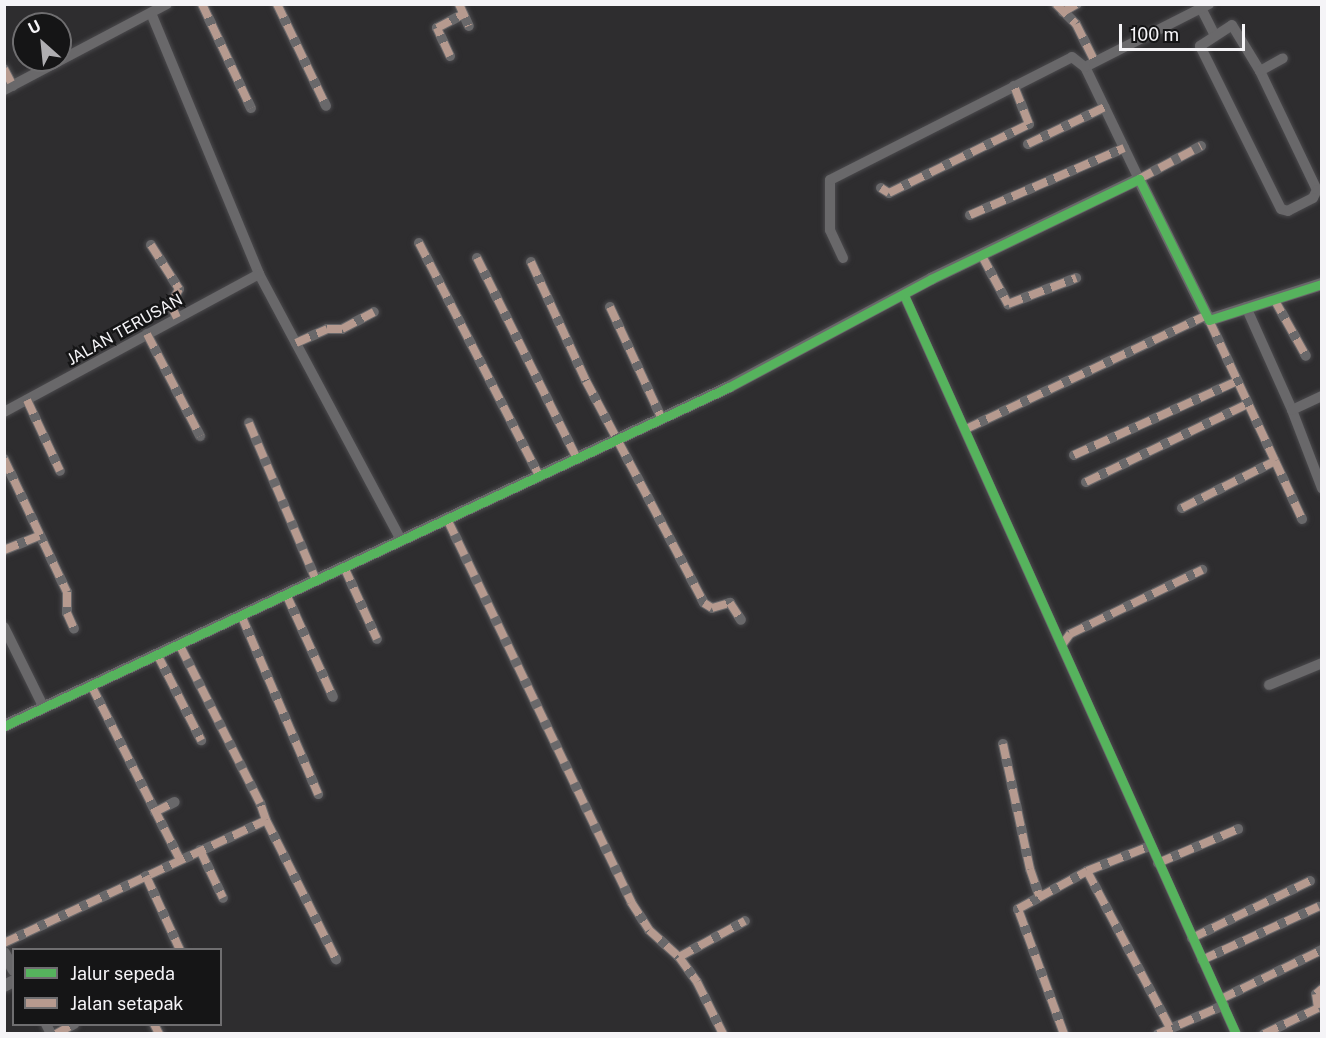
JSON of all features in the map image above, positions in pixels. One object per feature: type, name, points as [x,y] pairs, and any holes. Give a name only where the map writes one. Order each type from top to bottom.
[{"type":"street","points":[[4,69],[9,88],[167,4]]},
{"type":"street","points":[[202,4],[251,108]]},
{"type":"street","points":[[277,4],[326,106]]},
{"type":"street","points":[[1059,8],[1077,4]]},
{"type":"street","points":[[843,258],[830,230],[830,180],[1072,57],[1090,64],[1205,6],[1214,33]]},
{"type":"street","points":[[1059,8],[1076,24],[1105,107],[1208,318],[1302,519]]},
{"type":"street","points":[[450,56],[437,28],[461,9],[469,26]]},
{"type":"street","points":[[151,13],[204,149],[259,274],[401,540]]},
{"type":"street","points":[[1234,26],[1260,71],[1318,193],[1288,211],[1281,209],[1200,46],[1214,33],[1234,26]]},
{"type":"street","points":[[1260,71],[1282,58]]},
{"type":"street","points":[[881,188],[889,193],[1029,124],[1014,86]]},
{"type":"street","points":[[1028,144],[1105,107]]},
{"type":"street","points":[[4,726],[401,540],[448,521],[662,419],[820,342],[904,295],[1201,146]]},
{"type":"street","points":[[970,215],[1124,148]]},
{"type":"street","points":[[419,243],[540,477]]},
{"type":"street","points":[[151,245],[179,289],[171,305],[177,318]]},
{"type":"street","points":[[982,256],[1008,304],[1077,278]]},
{"type":"street","points":[[477,258],[577,459]]},
{"type":"street","points":[[531,262],[618,440],[704,603],[712,608],[730,603],[741,620]]},
{"type":"street","name":"JALAN TERUSAN","points":[[4,412],[259,274]]},
{"type":"street","points":[[966,429],[1208,318],[1322,284]]},
{"type":"street","points":[[904,295],[1236,1034]]},
{"type":"street","points":[[1274,298],[1306,356]]},
{"type":"street","points":[[610,307],[662,419]]},
{"type":"street","points":[[1246,307],[1292,410],[1322,488]]},
{"type":"street","points":[[296,343],[327,329],[342,329],[374,312]]},
{"type":"street","points":[[147,334],[200,436]]},
{"type":"street","points":[[1074,455],[1237,381]]},
{"type":"street","points":[[1292,410],[1322,396]]},
{"type":"street","points":[[27,400],[60,471]]},
{"type":"street","points":[[1086,483],[1247,404]]},
{"type":"street","points":[[249,423],[316,580]]},
{"type":"street","points":[[4,459],[67,592],[67,613],[74,629]]},
{"type":"street","points":[[1182,507],[1275,461]]},
{"type":"street","points":[[448,521],[596,835],[645,924],[679,957],[697,982],[723,1034]]},
{"type":"street","points":[[4,550],[39,536]]},
{"type":"street","points":[[344,567],[377,639]]},
{"type":"street","points":[[1062,645],[1070,634],[1202,570]]},
{"type":"street","points":[[286,594],[333,697]]},
{"type":"street","points":[[241,615],[318,794]]},
{"type":"street","points":[[4,627],[44,708]]},
{"type":"street","points":[[179,644],[261,803],[266,820],[336,958]]},
{"type":"street","points":[[157,654],[201,740]]},
{"type":"street","points":[[1269,686],[1322,663]]},
{"type":"street","points":[[91,685],[180,860]]},
{"type":"street","points":[[1003,744],[1030,869],[1039,895]]},
{"type":"street","points":[[155,812],[175,802]]},
{"type":"street","points":[[4,943],[266,820]]},
{"type":"street","points":[[1158,863],[1238,829]]},
{"type":"street","points":[[1064,1034],[1017,914],[1020,906],[1087,871],[1150,846]]},
{"type":"street","points":[[200,850],[223,898]]},
{"type":"street","points":[[1087,871],[1170,1028]]},
{"type":"street","points":[[146,876],[179,948]]},
{"type":"street","points":[[1192,938],[1310,881]]},
{"type":"street","points":[[1202,960],[1318,907]]},
{"type":"street","points":[[679,957],[745,921]]},
{"type":"street","points":[[1158,1034],[1322,950]]},
{"type":"street","points":[[4,953],[12,967]]},
{"type":"street","points":[[1263,1034],[1318,1008],[1316,994],[1322,989]]},
{"type":"street","points":[[56,1034],[70,1026]]},
{"type":"marked path","points":[[202,4],[251,108]]},
{"type":"marked path","points":[[277,4],[326,106]]},
{"type":"marked path","points":[[459,4],[469,26]]},
{"type":"marked path","points":[[1056,4],[1076,24],[1094,60]]},
{"type":"marked path","points":[[1063,12],[1077,4]]},
{"type":"marked path","points":[[450,56],[437,28],[463,14]]},
{"type":"marked path","points":[[4,69],[13,86]]},
{"type":"marked path","points":[[881,188],[889,193],[1029,124],[1014,86]]},
{"type":"marked path","points":[[1028,144],[1105,107]]},
{"type":"marked path","points":[[1139,179],[1201,146]]},
{"type":"marked path","points":[[970,215],[1124,148]]},
{"type":"marked path","points":[[419,243],[540,477]]},
{"type":"marked path","points":[[151,245],[179,289],[171,305],[177,318]]},
{"type":"marked path","points":[[982,256],[1008,304],[1076,278]]},
{"type":"marked path","points":[[477,258],[577,459]]},
{"type":"marked path","points":[[531,262],[586,381],[704,603],[712,608],[730,603],[741,620]]},
{"type":"marked path","points":[[1274,299],[1306,356]]},
{"type":"marked path","points":[[610,307],[662,419]]},
{"type":"marked path","points":[[296,343],[327,329],[342,329],[374,312]]},
{"type":"marked path","points":[[966,429],[1207,315]]},
{"type":"marked path","points":[[1182,508],[1275,461],[1209,320]]},
{"type":"marked path","points":[[147,334],[200,436]]},
{"type":"marked path","points":[[1074,455],[1237,381]]},
{"type":"marked path","points":[[27,400],[60,471]]},
{"type":"marked path","points":[[1086,482],[1247,404]]},
{"type":"marked path","points":[[249,423],[316,580]]},
{"type":"marked path","points":[[4,459],[67,592],[67,613],[74,629]]},
{"type":"marked path","points":[[1275,461],[1302,519]]},
{"type":"marked path","points":[[448,521],[631,902],[649,930],[679,957],[697,982],[723,1034]]},
{"type":"marked path","points":[[4,550],[39,536]]},
{"type":"marked path","points":[[344,567],[377,639]]},
{"type":"marked path","points":[[1062,645],[1070,634],[1202,570]]},
{"type":"marked path","points":[[286,594],[333,697]]},
{"type":"marked path","points":[[241,615],[318,794]]},
{"type":"marked path","points":[[4,943],[266,820],[260,803],[179,644]]},
{"type":"marked path","points":[[157,654],[201,740]]},
{"type":"marked path","points":[[91,685],[180,860]]},
{"type":"marked path","points":[[1003,744],[1030,869],[1039,895]]},
{"type":"marked path","points":[[155,812],[175,802]]},
{"type":"marked path","points":[[266,820],[336,959]]},
{"type":"marked path","points":[[1158,863],[1238,829]]},
{"type":"marked path","points":[[1064,1034],[1018,909],[1087,871],[1150,846]]},
{"type":"marked path","points":[[200,850],[223,898]]},
{"type":"marked path","points":[[1087,871],[1170,1028]]},
{"type":"marked path","points":[[146,876],[179,948]]},
{"type":"marked path","points":[[1192,938],[1310,881]]},
{"type":"marked path","points":[[1202,960],[1318,907]]},
{"type":"marked path","points":[[679,957],[745,921]]},
{"type":"marked path","points":[[1221,999],[1322,950]]},
{"type":"marked path","points":[[1264,1034],[1318,1008],[1316,994],[1322,989]]},
{"type":"marked path","points":[[1158,1034],[1224,1005]]},
{"type":"marked path","points":[[56,1034],[70,1026]]},
{"type":"marked path","points":[[155,1026],[159,1034]]},
{"type":"cycle path","points":[[4,726],[729,387],[931,279],[1139,179],[1209,320],[1322,284]]},
{"type":"cycle path","points":[[904,295],[1236,1034]]}]
